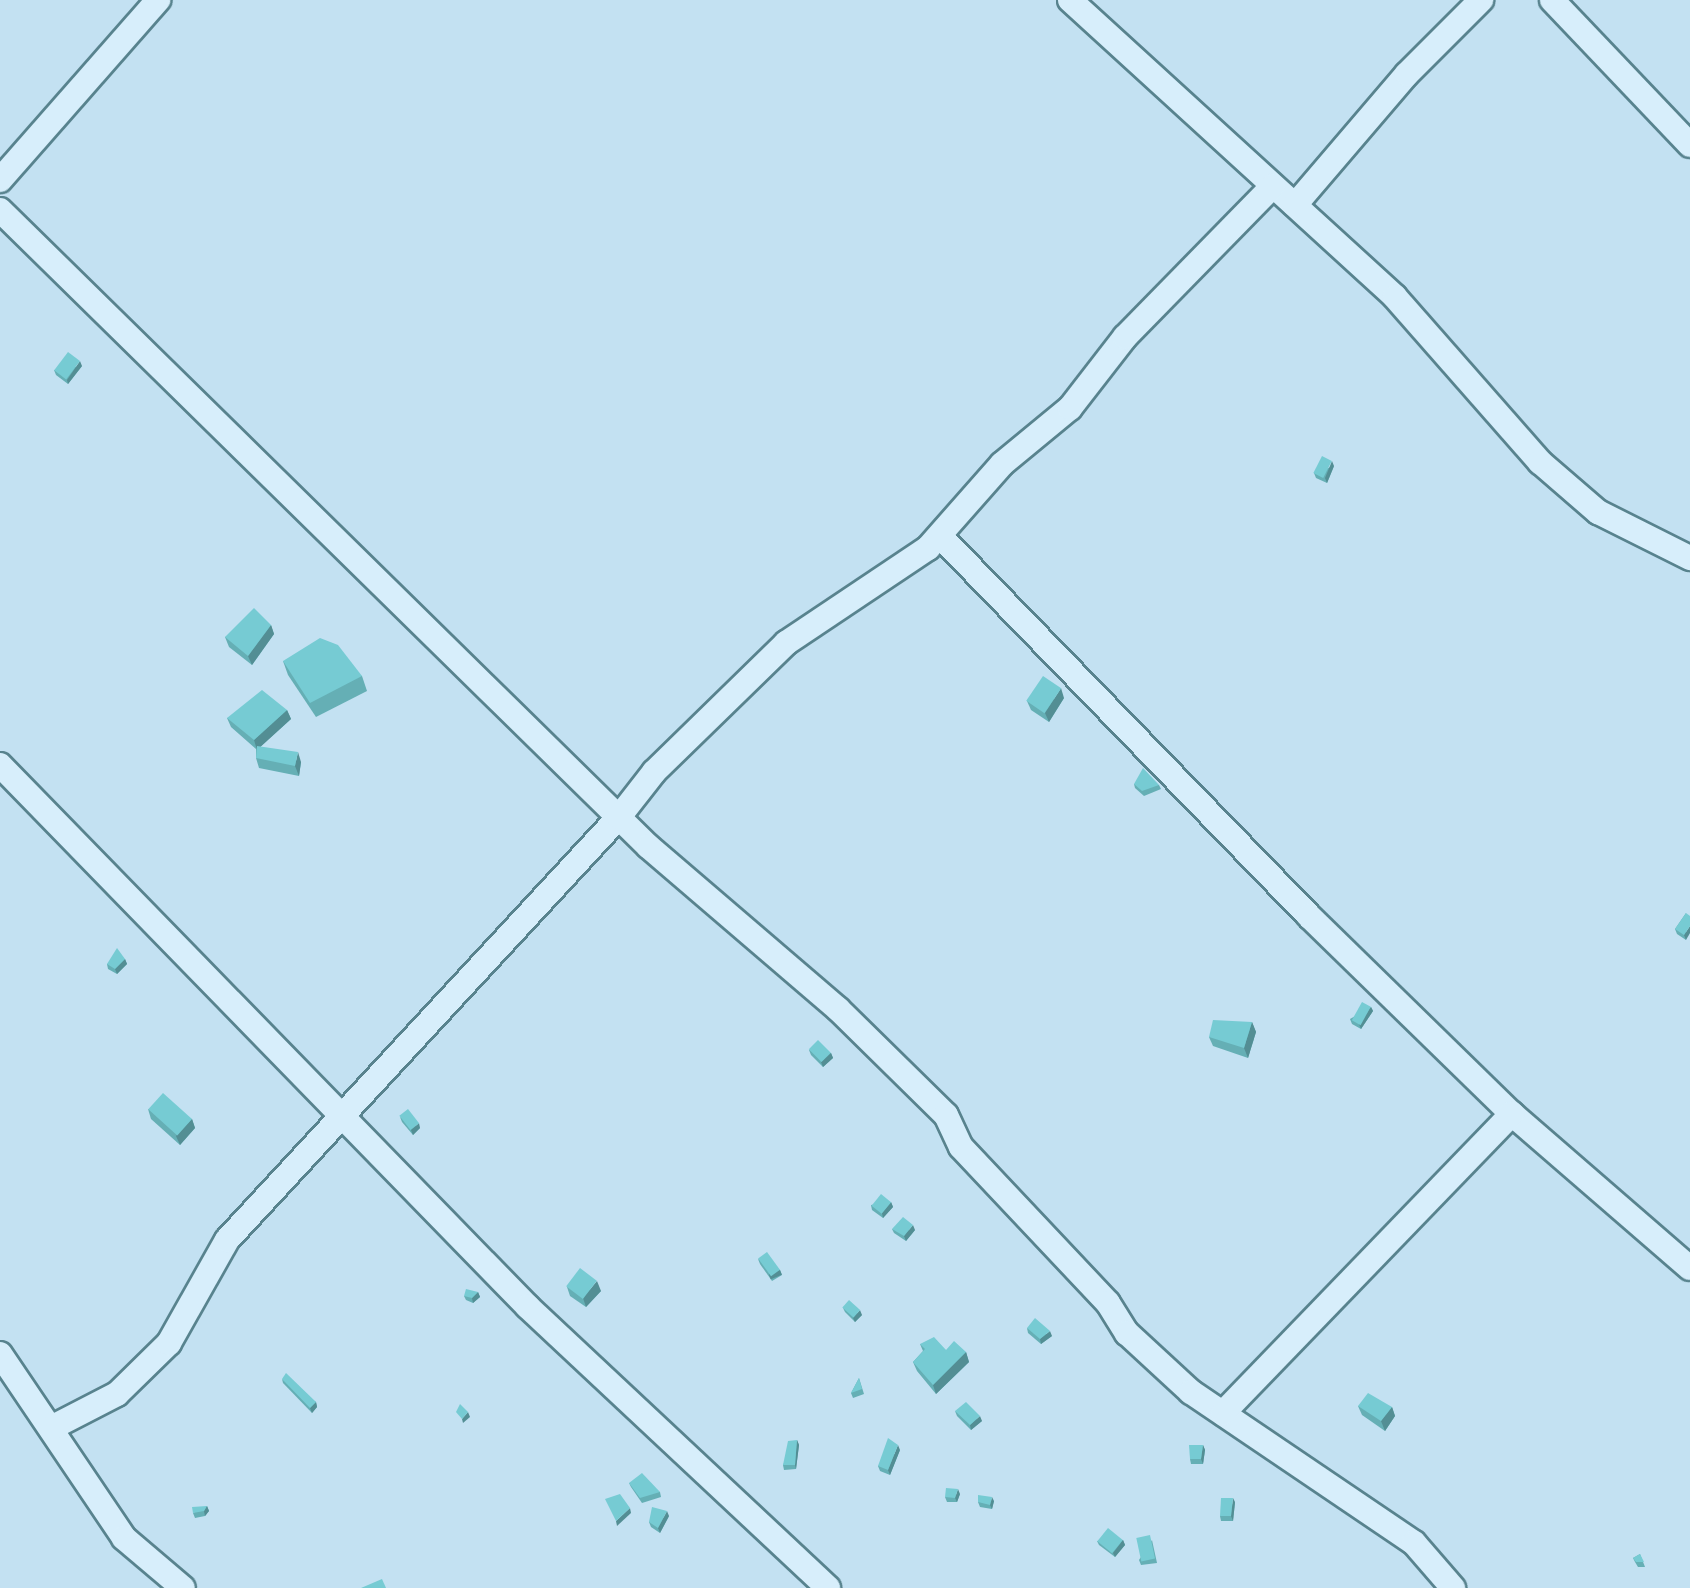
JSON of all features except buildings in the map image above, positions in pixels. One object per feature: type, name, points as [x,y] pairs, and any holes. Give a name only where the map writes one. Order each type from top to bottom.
[{"type":"street","points":[[0,180],[159,0]]},
{"type":"street","points":[[1070,0],[1295,205],[1435,338],[1494,417],[1540,462],[1598,512],[1690,558]]},
{"type":"street","points":[[1295,205],[1407,74],[1481,0]]},
{"type":"street","points":[[1552,0],[1690,145]]},
{"type":"street","points":[[53,1427],[101,1405],[163,1350],[227,1240],[343,1118],[432,1014],[619,817],[654,772],[786,643],[940,536],[1002,464],[1070,408],[1125,337],[1273,186]]},
{"type":"street","points":[[0,210],[619,817],[838,1009],[946,1115],[961,1147],[1108,1303],[1127,1333],[1223,1413],[1414,1543],[1453,1588]]},
{"type":"street","points":[[940,536],[1309,916],[1512,1114],[1688,1262]]},
{"type":"street","points":[[0,765],[528,1307],[828,1588]]},
{"type":"street","points":[[1223,1413],[1512,1114]]},
{"type":"street","points":[[0,1354],[53,1427],[124,1538],[183,1588]]}]
